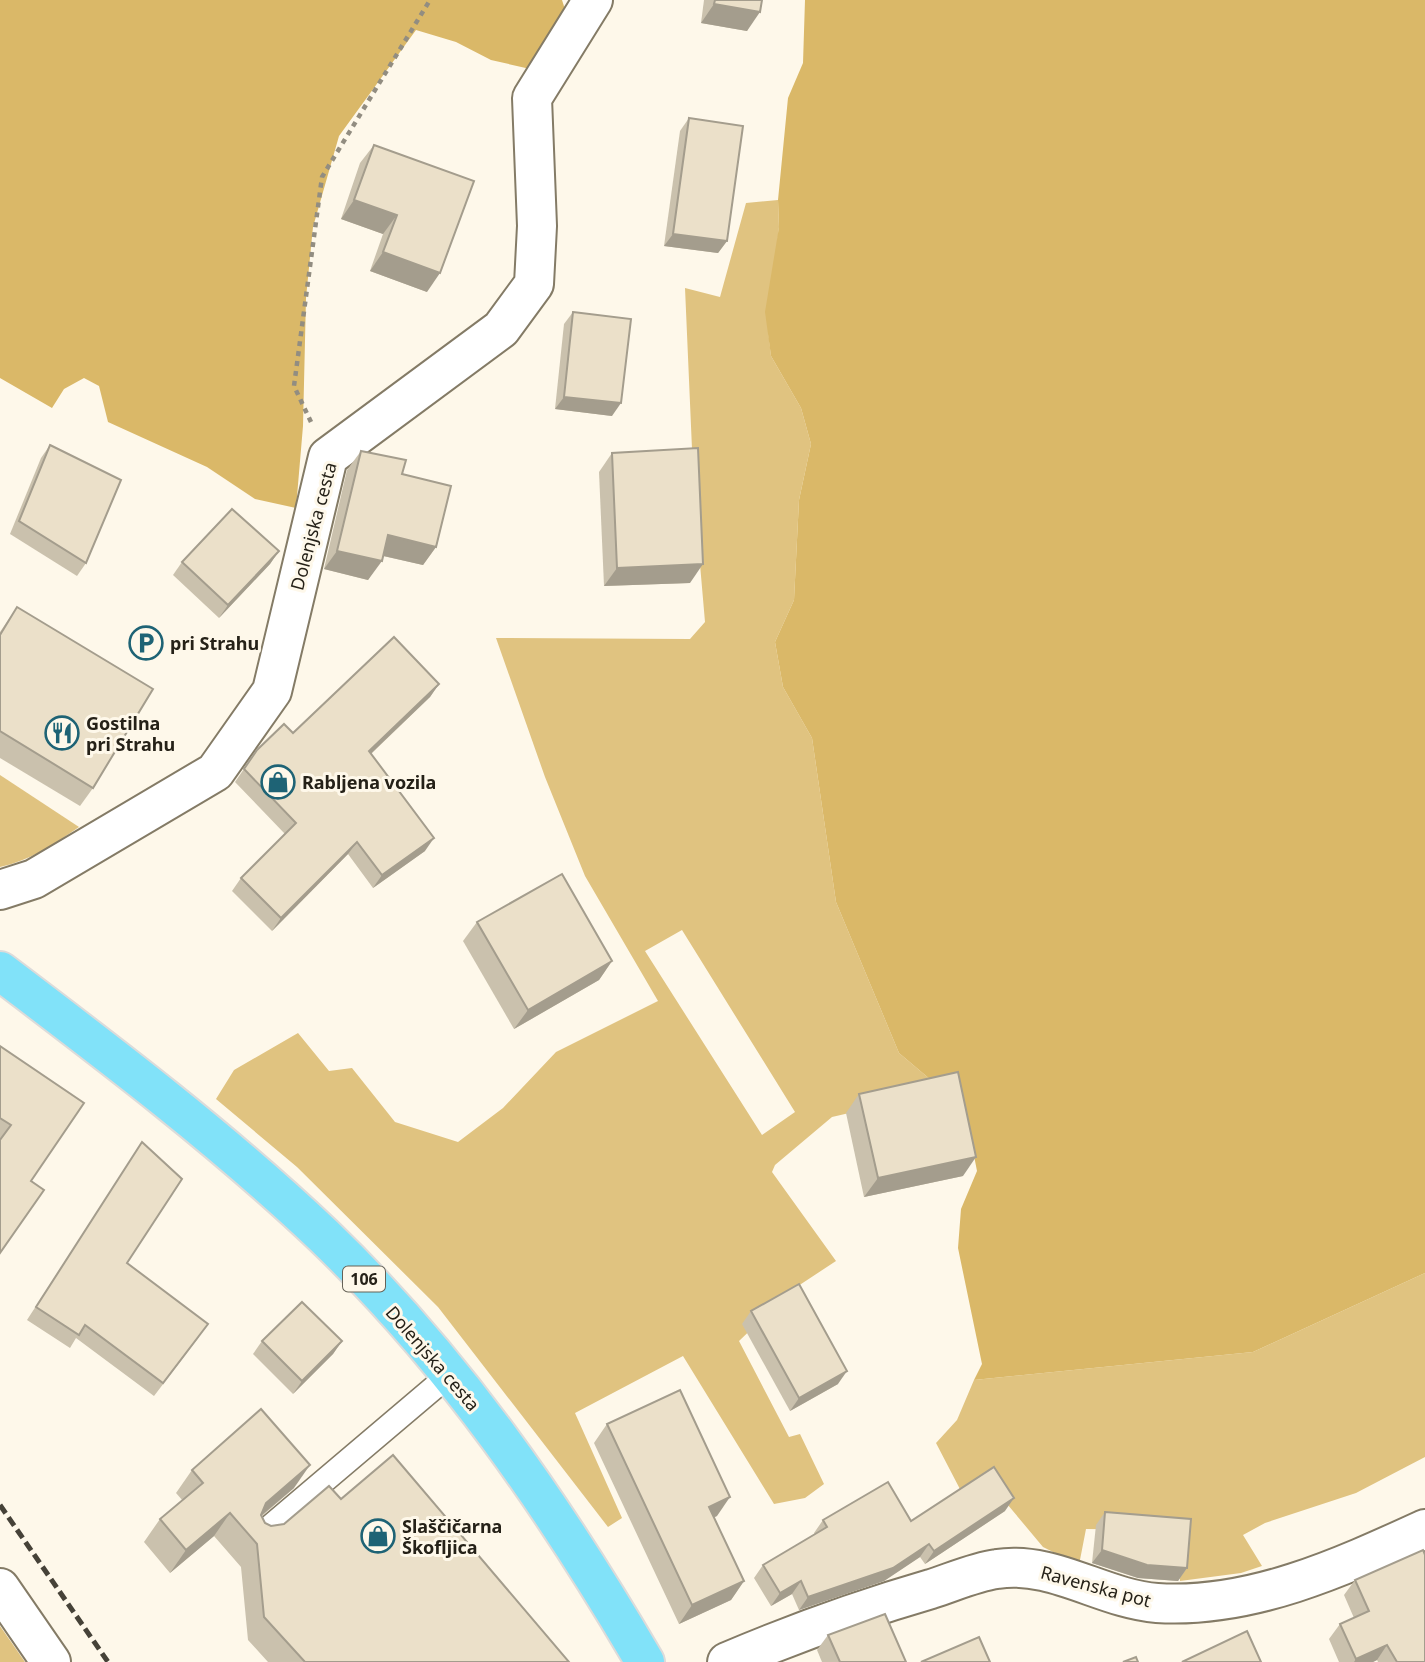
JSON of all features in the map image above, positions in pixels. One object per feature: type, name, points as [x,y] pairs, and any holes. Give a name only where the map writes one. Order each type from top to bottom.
[{"type":"main road","name":"Dolenjska cesta","points":[[0,971],[104,1049],[252,1171],[325,1238],[449,1375],[541,1493],[645,1662]]},
{"type":"street","name":"Dolenjska cesta","points":[[0,890],[34,879],[215,772],[272,691],[328,457],[502,329],[534,284],[537,226],[532,98],[593,0]]},
{"type":"street","name":"Ravenska pot","points":[[727,1662],[906,1596],[998,1569],[1034,1569],[1093,1588],[1156,1603],[1239,1599],[1357,1560],[1425,1529]]},
{"type":"street","points":[[0,1588],[51,1662]]},
{"type":"lane","points":[[259,1536],[449,1375]]},
{"type":"path","points":[[328,457],[294,386],[322,177],[430,0]]},
{"type":"shaded area","points":[[0,0],[562,0],[570,25],[539,71],[491,60],[456,42],[416,30],[339,136],[313,227],[306,298],[303,426],[296,508],[255,499],[207,467],[108,422],[99,386],[84,378],[64,389],[52,408],[0,378]]},
{"type":"shaded area","points":[[805,0],[1425,0],[1425,1273],[1253,1352],[974,1380],[982,1364],[958,1248],[961,1209],[977,1171],[967,1120],[944,1091],[899,1053],[836,902],[812,738],[783,687],[775,642],[794,600],[799,500],[811,444],[801,408],[771,356],[765,312],[779,227],[778,200],[788,98],[803,63]]},
{"type":"shaded area","points":[[778,200],[779,227],[768,330],[771,356],[801,408],[811,444],[799,500],[794,600],[775,642],[783,687],[812,738],[836,902],[899,1053],[944,1091],[832,1117],[775,1165],[772,1172],[836,1261],[792,1290],[739,1341],[789,1437],[800,1434],[824,1484],[805,1498],[774,1504],[683,1356],[575,1413],[622,1518],[608,1527],[438,1307],[297,1167],[216,1099],[234,1070],[298,1033],[329,1071],[352,1068],[395,1122],[458,1142],[503,1108],[556,1052],[658,1001],[585,876],[545,777],[496,638],[690,639],[705,622],[694,495],[685,288],[720,297],[746,203]],"holes":[[[682,930],[795,1112],[762,1135],[645,951]]]},
{"type":"shaded area","points":[[0,775],[79,827],[51,846],[0,867]]},
{"type":"shaded area","points":[[1425,1273],[1425,1457],[1356,1493],[1265,1523],[1243,1535],[1262,1566],[1241,1573],[1180,1581],[1178,1530],[1086,1529],[1079,1565],[1043,1547],[987,1480],[962,1493],[936,1443],[957,1420],[974,1380],[1253,1352]]},
{"type":"shaded area","points":[[0,1626],[25,1662],[0,1662]]},
{"type":"building","points":[[715,0],[762,0],[760,12],[714,4]]},
{"type":"building","points":[[689,118],[743,126],[727,241],[673,234]]},
{"type":"building","points":[[374,145],[474,181],[440,273],[383,252],[397,215],[354,200]]},
{"type":"building","points":[[573,312],[631,319],[621,403],[564,397]]},
{"type":"building","points":[[50,445],[121,480],[86,563],[19,521]]},
{"type":"building","points":[[698,448],[703,564],[617,568],[612,453]]},
{"type":"building","points":[[361,451],[406,460],[402,474],[451,486],[436,547],[388,535],[382,561],[337,551]]},
{"type":"building","points":[[232,509],[279,551],[228,605],[182,562]]},
{"type":"building","name":"Gostilna pri Strahu","points":[[17,607],[153,689],[93,788],[0,731],[0,635]]},
{"type":"building","points":[[394,637],[439,684],[369,751],[434,838],[382,875],[357,842],[281,918],[241,878],[296,823],[244,769],[257,750],[284,724],[293,733]]},
{"type":"building","points":[[562,874],[612,961],[528,1010],[477,922]]},
{"type":"building","points":[[0,1046],[84,1103],[31,1181],[44,1190],[0,1253],[0,1140],[11,1125],[0,1118]]},
{"type":"building","points":[[958,1072],[976,1157],[878,1178],[859,1094]]},
{"type":"building","points":[[142,1142],[182,1179],[127,1263],[208,1324],[163,1383],[85,1325],[79,1335],[36,1307]]},
{"type":"building","points":[[799,1284],[847,1371],[799,1398],[751,1311]]},
{"type":"building","points":[[302,1302],[342,1341],[302,1381],[262,1341]]},
{"type":"building","points":[[680,1390],[730,1497],[709,1507],[744,1581],[692,1605],[607,1424]]},
{"type":"building","points":[[261,1409],[310,1465],[266,1503],[261,1515],[265,1523],[271,1526],[284,1524],[329,1486],[341,1499],[393,1455],[569,1662],[305,1662],[264,1617],[257,1544],[230,1513],[186,1550],[160,1519],[203,1483],[192,1470]]},
{"type":"building","points":[[994,1467],[1014,1498],[934,1551],[929,1544],[893,1568],[808,1597],[801,1581],[780,1593],[763,1565],[827,1527],[823,1520],[888,1482],[911,1521]]},
{"type":"building","points":[[1105,1512],[1191,1519],[1187,1568],[1147,1565],[1102,1550]]},
{"type":"building","points":[[1423,1550],[1425,1662],[1397,1662],[1387,1645],[1356,1659],[1340,1624],[1369,1611],[1355,1580]]},
{"type":"building","points":[[885,1614],[906,1662],[840,1662],[828,1635]]},
{"type":"building","points":[[1247,1631],[1261,1662],[1182,1662]]},
{"type":"building","points":[[979,1637],[990,1662],[921,1662]]},
{"type":"building","points":[[1136,1657],[1138,1662],[1123,1662]]},
{"type":"railway","points":[[0,1505],[108,1662]]},
{"type":"place","name":"pri Strahu","points":[[146,643]]},
{"type":"place","name":"Gostilna pri Strahu","points":[[62,733]]},
{"type":"place","name":"Rabljena vozila","points":[[278,782]]},
{"type":"place","name":"Slaščičarna Škofljica","points":[[378,1536]]}]
